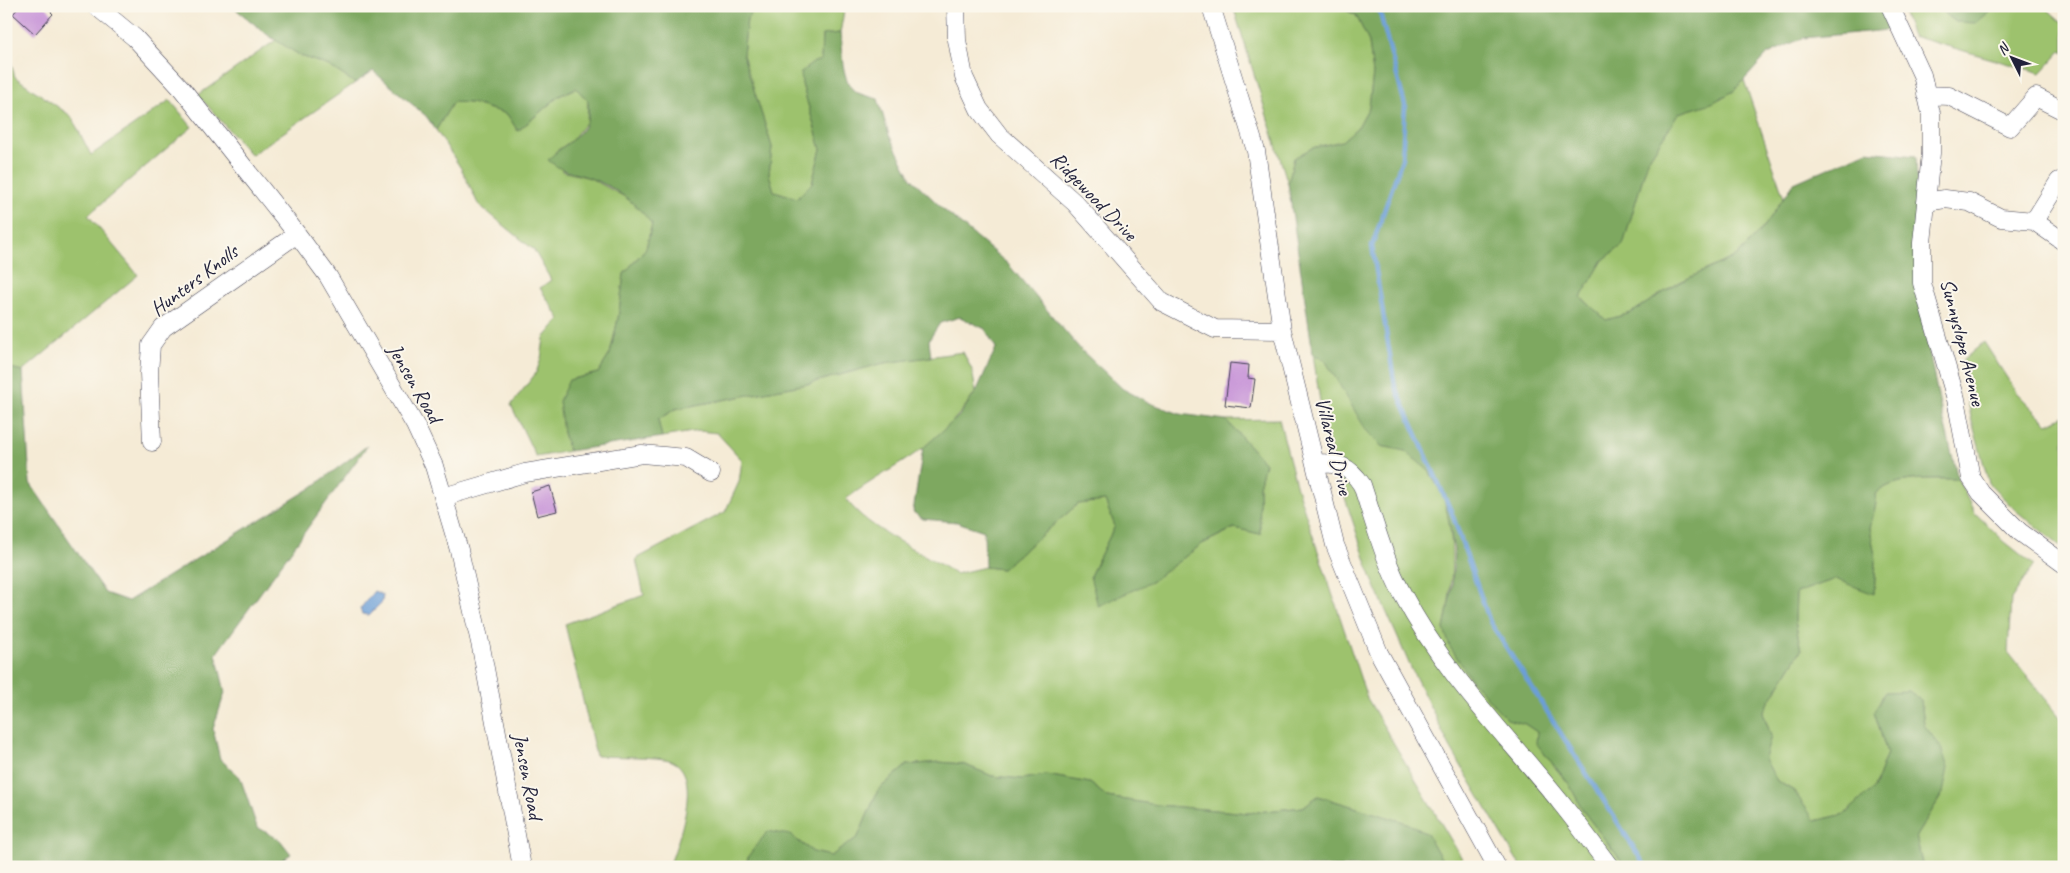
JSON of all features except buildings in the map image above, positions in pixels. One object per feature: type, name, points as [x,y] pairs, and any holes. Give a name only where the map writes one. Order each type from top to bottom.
[{"type":"street","name":"Jensen Road","points":[[96,6],[135,38],[182,89],[297,234],[328,276],[415,425],[434,466],[459,550],[481,647],[522,867]]},
{"type":"street","name":"Ridgewood Drive","points":[[956,6],[956,40],[964,77],[980,109],[999,135],[1075,203],[1162,302],[1215,329],[1282,330]]},
{"type":"street","name":"Villareal Drive","points":[[1211,6],[1256,151],[1282,330],[1335,545],[1380,653],[1497,867]]},
{"type":"street","name":"Sunnyslope Avenue","points":[[1890,6],[1922,75],[1931,113],[1931,153],[1926,202],[1922,283],[1956,399],[1971,478],[1981,493],[2020,532],[2064,564]]},
{"type":"street","points":[[1926,95],[1948,96],[2010,127],[2036,97],[2064,111]]},
{"type":"street","points":[[2034,221],[2059,181]]},
{"type":"street","points":[[1926,202],[1945,199],[1969,202],[2000,218],[2034,221],[2064,242]]},
{"type":"street","name":"Hunters Knolls","points":[[152,442],[149,373],[151,345],[163,328],[297,234]]},
{"type":"street","points":[[444,497],[525,474],[642,454],[686,458],[711,473]]},
{"type":"street","points":[[1315,463],[1343,465],[1356,475],[1362,484],[1388,561],[1402,594],[1423,631],[1450,671],[1562,804],[1610,867]]},
{"type":"green space","points":[[232,6],[756,6],[747,19],[743,55],[772,147],[769,174],[774,191],[797,198],[812,183],[821,149],[802,84],[801,72],[814,62],[821,60],[822,35],[840,33],[843,65],[847,81],[856,92],[878,99],[889,135],[911,178],[944,210],[1008,264],[1081,350],[1123,389],[1150,403],[1180,414],[1226,420],[1265,463],[1259,486],[1260,534],[1234,528],[1202,544],[1151,582],[1098,606],[1090,576],[1115,526],[1105,501],[1078,504],[1002,569],[985,567],[984,531],[957,522],[923,519],[913,512],[923,448],[959,416],[976,392],[996,348],[985,329],[960,317],[940,323],[929,340],[931,357],[884,363],[807,384],[675,409],[658,420],[662,437],[569,451],[563,433],[559,401],[569,380],[598,373],[610,354],[618,319],[624,274],[646,248],[652,224],[639,209],[616,191],[590,178],[564,170],[548,160],[584,127],[588,117],[588,101],[576,88],[559,96],[518,131],[507,114],[471,103],[453,102],[436,130],[426,116],[373,71],[355,83],[329,66],[301,56],[269,36]]},
{"type":"green space","points":[[756,6],[845,6],[840,33],[822,35],[821,60],[802,84],[821,149],[812,183],[797,198],[774,191],[769,174],[772,147],[743,55],[747,19]]},
{"type":"green space","points":[[1233,6],[1337,6],[1356,15],[1369,42],[1373,74],[1369,107],[1358,127],[1342,141],[1312,148],[1294,158],[1288,184]]},
{"type":"green space","points":[[1337,6],[1881,6],[1888,30],[1803,38],[1768,54],[1734,91],[1712,103],[1679,113],[1648,160],[1623,245],[1603,260],[1581,297],[1606,320],[1631,313],[1680,282],[1737,256],[1766,224],[1794,183],[1867,151],[1916,156],[1922,315],[1939,401],[1958,479],[1903,481],[1883,488],[1875,494],[1876,503],[1870,528],[1876,562],[1874,594],[1835,579],[1796,593],[1795,621],[1801,650],[1763,712],[1771,736],[1765,759],[1777,781],[1794,791],[1815,821],[1845,814],[1874,788],[1887,753],[1874,712],[1885,692],[1909,691],[1921,700],[1924,725],[1941,747],[1948,768],[1943,793],[1916,836],[1923,867],[1626,867],[1584,812],[1569,784],[1536,743],[1537,732],[1525,724],[1507,719],[1473,682],[1450,647],[1444,629],[1452,587],[1454,551],[1445,500],[1429,471],[1405,451],[1381,446],[1366,430],[1325,360],[1313,354],[1288,184],[1294,158],[1312,148],[1342,141],[1358,127],[1369,107],[1373,74],[1369,42],[1356,15]]},
{"type":"green space","points":[[1901,6],[1935,6],[1956,22],[1988,13],[1988,6],[2044,6],[2064,24],[2064,53],[2061,51],[2041,73],[1912,36]]},
{"type":"green space","points":[[1935,6],[1988,6],[1988,13],[1976,23],[1956,22]]},
{"type":"green space","points":[[276,40],[301,56],[329,66],[355,83],[251,155],[198,95]]},
{"type":"green space","points":[[6,47],[15,77],[71,116],[91,155],[170,100],[192,127],[88,215],[138,275],[23,371],[6,367]]},
{"type":"green space","points":[[1744,80],[1784,198],[1766,224],[1737,256],[1680,282],[1631,313],[1606,320],[1581,297],[1603,260],[1623,245],[1648,160],[1679,113],[1723,97]]},
{"type":"green space","points":[[577,88],[588,101],[587,121],[571,141],[555,152],[562,171],[590,178],[636,203],[652,223],[646,248],[624,274],[618,319],[610,354],[598,373],[569,380],[563,433],[569,451],[536,457],[511,405],[536,373],[541,359],[544,338],[560,319],[540,288],[551,280],[534,250],[478,204],[462,170],[436,130],[453,102],[471,103],[507,114],[518,131],[559,96]]},
{"type":"green space","points":[[1984,342],[2016,392],[2048,424],[2064,416],[2064,549],[2015,510],[1989,483],[1971,418],[1962,361]]},
{"type":"green space","points":[[963,352],[972,370],[976,392],[952,422],[931,442],[846,499],[856,511],[882,531],[955,574],[985,567],[1002,569],[1078,504],[1105,501],[1115,526],[1090,576],[1151,582],[1202,544],[1235,528],[1260,534],[1259,486],[1265,463],[1226,420],[1279,419],[1297,488],[1367,698],[1467,867],[1446,867],[1427,834],[1407,823],[1318,796],[1303,807],[1248,813],[1158,805],[1107,797],[1090,783],[1046,775],[1022,779],[992,776],[963,764],[939,762],[907,765],[878,790],[858,837],[831,856],[813,852],[790,835],[749,855],[745,867],[669,867],[678,842],[686,809],[686,778],[680,767],[669,760],[644,757],[596,756],[565,624],[644,595],[636,559],[725,512],[739,482],[742,460],[717,433],[699,431],[662,437],[658,420],[675,409],[807,384],[884,363]]},
{"type":"green space","points":[[1313,354],[1325,359],[1381,446],[1407,452],[1425,466],[1438,485],[1446,508],[1451,533],[1451,584],[1444,629],[1507,718],[1525,724],[1537,732],[1553,765],[1569,784],[1584,812],[1626,867],[1521,867],[1450,747],[1411,668],[1372,579],[1343,492],[1323,422]]},
{"type":"green space","points":[[6,367],[23,371],[30,483],[105,593],[128,601],[311,488],[368,445],[216,654],[225,692],[213,729],[220,759],[240,777],[257,827],[280,840],[291,854],[271,867],[6,867]]},
{"type":"green space","points":[[1958,479],[1974,512],[2005,542],[2034,565],[2011,599],[2008,652],[2064,722],[2064,867],[1923,867],[1916,836],[1943,793],[1940,747],[1924,725],[1921,700],[1874,712],[1887,753],[1874,788],[1845,814],[1814,821],[1794,791],[1777,781],[1764,759],[1771,736],[1763,712],[1801,650],[1795,621],[1796,593],[1835,579],[1874,593],[1876,562],[1870,528],[1876,503],[1875,494],[1883,488],[1903,481]]},
{"type":"green space","points":[[939,762],[963,764],[992,776],[1022,779],[1046,775],[1090,783],[1107,797],[1158,805],[1248,813],[1303,807],[1318,796],[1407,823],[1427,834],[1446,867],[745,867],[749,855],[768,831],[790,835],[813,852],[831,856],[858,837],[878,790],[907,765]]},
{"type":"water","points":[[374,591],[383,595],[382,602],[369,615],[362,614],[360,609]]},
{"type":"waterway","points":[[1378,6],[1405,105],[1402,159],[1372,246],[1395,386],[1451,511],[1490,622],[1646,867]]}]
